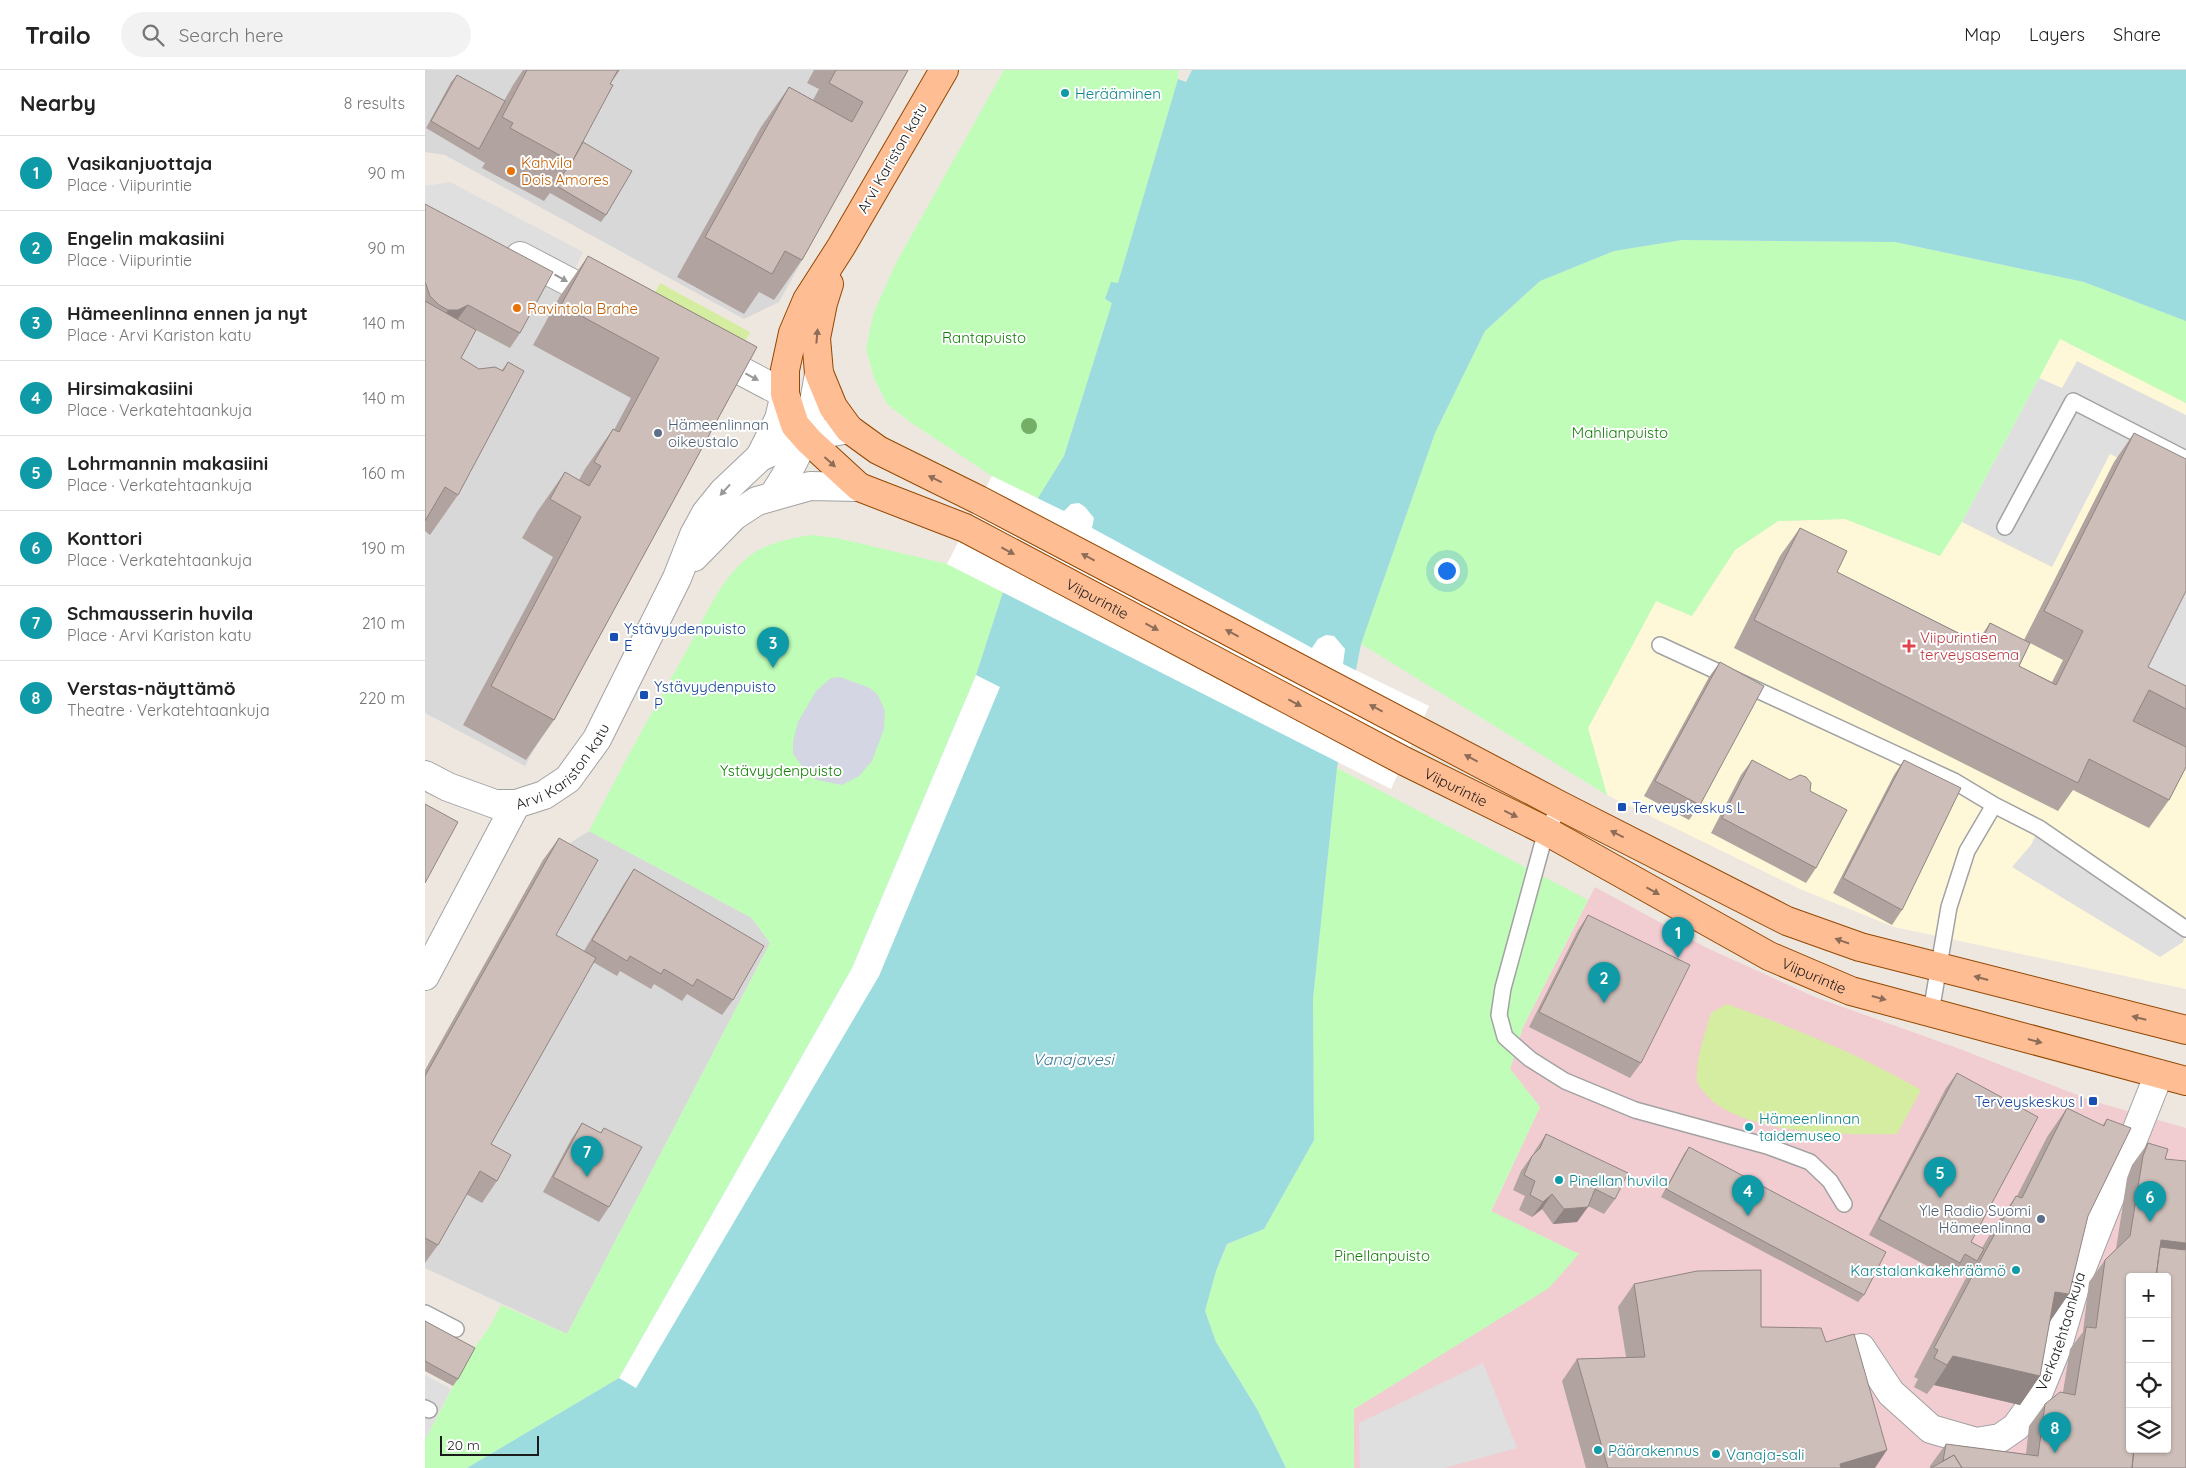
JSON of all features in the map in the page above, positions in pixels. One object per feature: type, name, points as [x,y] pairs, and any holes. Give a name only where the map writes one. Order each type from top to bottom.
[{"type":"main road","name":"Arvi Kariston katu","points":[[785,394],[785,370],[793,333],[807,300],[841,247],[944,70]]},
{"type":"main road","name":"Arvi Kariston katu","points":[[841,247],[823,303],[816,338],[819,372],[833,407],[849,429]]},
{"type":"main road","name":"Viipurintie","points":[[785,394],[795,424],[805,437],[859,487],[965,528],[1404,761],[1546,831],[1769,956],[1851,991],[2186,1081]]},
{"type":"main road","name":"Viipurintie","points":[[849,429],[878,450],[979,500],[1561,806],[1787,921],[1860,947],[2186,1030]]},
{"type":"street","points":[[500,246],[626,311]]},
{"type":"street","points":[[691,345],[785,394],[819,372]]},
{"type":"street","name":"Arvi Kariston katu","points":[[773,496],[797,458],[805,437],[813,412],[819,372]]},
{"type":"street","name":"Arvi Kariston katu","points":[[760,457],[779,419],[785,394]]},
{"type":"street","name":"Arvi Kariston katu","points":[[425,976],[516,804],[544,795],[568,779],[586,757],[677,578],[706,513],[723,492],[760,457],[805,437],[849,429]]},
{"type":"street","name":"Arvi Kariston katu","points":[[677,578],[704,545],[734,516],[757,501],[811,486],[859,487]]},
{"type":"street","points":[[425,775],[475,798],[495,804],[516,804]]},
{"type":"street","name":"Verkatehtaankuja","points":[[1861,1348],[1891,1393],[1931,1429],[1975,1442],[2000,1438],[2016,1427],[2036,1399],[2058,1346],[2077,1280],[2159,1074]]},
{"type":"lane","points":[[2005,527],[2073,401],[2186,459]]},
{"type":"lane","points":[[1660,645],[1955,781],[1993,805],[2039,828],[2186,929]]},
{"type":"lane","points":[[1931,1012],[1949,907],[1964,861],[1993,805]]},
{"type":"lane","points":[[1561,806],[1546,831],[1503,988],[1499,1015],[1505,1037],[1530,1059],[1565,1081],[1635,1110],[1767,1146],[1810,1162],[1830,1182],[1844,1204]]},
{"type":"lane","points":[[425,1313],[456,1329]]},
{"type":"shaded area","points":[[425,70],[909,70],[779,302],[744,319],[445,155],[425,152]]},
{"type":"shaded area","points":[[450,182],[583,252],[569,282],[425,206],[425,186]]},
{"type":"shaded area","points":[[425,220],[734,386],[525,766],[425,713]]},
{"type":"shaded area","name":"Viipurintien terveysasema","points":[[2060,338],[2186,403],[2186,989],[1894,927],[1800,889],[1607,795],[1588,728],[1656,601],[1692,616],[1735,550],[1778,521],[1845,519],[1940,556]]},
{"type":"shaded area","points":[[2077,361],[2186,415],[2186,492],[2110,454],[2052,567],[1962,522],[2039,378],[2062,388]]},
{"type":"shaded area","points":[[2186,590],[2186,690],[2145,670]]},
{"type":"shaded area","points":[[840,677],[870,688],[878,695],[885,711],[884,729],[872,761],[859,776],[842,785],[817,780],[807,773],[793,754],[793,742],[798,722],[816,691],[831,678]]},
{"type":"shaded area","points":[[2039,828],[2186,929],[2183,942],[2160,957],[2012,867],[2031,845]]},
{"type":"shaded area","points":[[589,831],[752,918],[770,943],[567,1334],[425,1268],[425,1070],[543,860]]},
{"type":"shaded area","points":[[1595,887],[1707,948],[1815,997],[1960,1049],[2093,1101],[2186,1128],[2186,1468],[1354,1468],[1354,1409],[1431,1361],[1579,1254],[1491,1212],[1540,1107],[1510,1069],[1523,1027]]},
{"type":"shaded area","points":[[1483,1363],[1517,1448],[1444,1468],[1360,1468],[1359,1423]]},
{"type":"shaded area","points":[[425,1375],[451,1389],[425,1440]]},
{"type":"green space","name":"Rantapuisto","points":[[1004,70],[1178,70],[1178,79],[1118,284],[1105,299],[1112,303],[1064,456],[1038,498],[992,476],[910,422],[887,404],[874,378],[866,348],[874,312],[896,263]]},
{"type":"green space","name":"Mahlianpuisto","points":[[1682,240],[1895,242],[2084,282],[2186,321],[2186,403],[2060,339],[1962,522],[1940,556],[1845,519],[1778,521],[1735,550],[1692,616],[1656,601],[1588,728],[1607,795],[1361,644],[1435,433],[1485,331],[1540,281],[1614,251]]},
{"type":"green space","points":[[660,283],[750,332],[732,367],[642,319]]},
{"type":"green space","name":"Ystävyydenpuisto","points":[[811,535],[837,538],[947,564],[1003,592],[976,675],[852,968],[619,1378],[467,1468],[425,1468],[425,1440],[469,1356],[490,1326],[501,1305],[567,1334],[770,943],[752,918],[589,831],[713,601],[728,578],[747,558],[761,549],[785,540]]},
{"type":"green space","name":"Pinellanpuisto","points":[[1337,768],[1588,900],[1523,1027],[1510,1069],[1540,1107],[1491,1211],[1579,1254],[1549,1288],[1354,1409],[1354,1468],[1286,1468],[1257,1409],[1216,1342],[1205,1311],[1216,1271],[1228,1244],[1264,1229],[1314,1140],[1313,999]]},
{"type":"green space","points":[[1727,1004],[1826,1042],[1921,1090],[1897,1134],[1823,1133],[1795,1130],[1767,1125],[1742,1117],[1721,1107],[1699,1086],[1697,1068],[1711,1013]]},
{"type":"water","name":"Vanajavesi","points":[[1192,70],[2186,70],[2186,321],[2084,282],[1895,242],[1682,240],[1614,251],[1540,281],[1485,331],[1435,433],[1361,644],[1337,768],[1313,999],[1314,1140],[1264,1229],[1227,1244],[1216,1271],[1205,1311],[1216,1342],[1257,1409],[1286,1468],[467,1468],[619,1378],[852,968],[976,675],[1003,592],[1038,498],[1064,456],[1112,303],[1105,299],[1111,282],[1118,283],[1178,79],[1186,82]]},
{"type":"pier","points":[[992,476],[1064,511],[1071,504],[1079,503],[1094,518],[1092,528],[1312,648],[1318,639],[1326,635],[1334,636],[1345,649],[1343,664],[1429,706],[1391,789],[947,564]]},
{"type":"pier","points":[[976,675],[1000,687],[879,976],[636,1388],[619,1378],[852,968]]},
{"type":"building","points":[[527,70],[618,70],[610,84],[613,85],[572,162],[510,128],[513,123],[502,117]]},
{"type":"building","points":[[836,70],[908,70],[802,260],[785,251],[772,274],[705,237],[789,87],[852,122],[863,102],[829,83]]},
{"type":"building","points":[[457,75],[505,101],[479,149],[431,121]]},
{"type":"building","points":[[583,142],[632,171],[606,215],[555,185],[572,162]]},
{"type":"building","points":[[425,204],[553,272],[520,333],[468,305],[458,310],[448,310],[439,305],[430,296],[425,283]]},
{"type":"building","points":[[588,256],[757,347],[554,720],[491,686],[581,517],[550,499],[565,472],[589,486],[601,466],[594,462],[613,429],[619,432],[659,358],[561,305]]},
{"type":"building","points":[[425,301],[476,330],[461,358],[479,369],[495,367],[503,371],[508,362],[524,371],[458,495],[445,487],[425,521]]},
{"type":"building","points":[[2134,433],[2186,459],[2186,591],[2148,667],[2186,686],[2186,709],[2149,690],[2133,721],[2186,747],[2186,767],[2169,800],[2089,759],[2078,783],[1754,620],[1800,528],[1847,551],[1837,572],[1980,644],[1990,623],[2030,643],[2019,666],[2056,685],[2083,631],[2044,611]]},
{"type":"building","points":[[1720,662],[1764,686],[1700,805],[1655,781]]},
{"type":"building","points":[[1752,760],[1790,780],[1800,775],[1806,777],[1811,783],[1810,791],[1847,810],[1816,868],[1722,818]]},
{"type":"building","points":[[1904,760],[1961,788],[1902,910],[1843,878]]},
{"type":"building","points":[[425,804],[458,822],[425,883]]},
{"type":"building","points":[[559,838],[598,860],[556,935],[596,958],[491,1144],[511,1155],[497,1181],[480,1171],[438,1245],[425,1238],[425,1076]]},
{"type":"building","points":[[634,869],[764,946],[733,1000],[697,979],[693,986],[664,969],[661,974],[630,956],[627,961],[592,940]]},
{"type":"building","points":[[1588,915],[1690,965],[1641,1063],[1539,1012]]},
{"type":"building","points":[[1957,1073],[2038,1117],[1971,1242],[1984,1249],[1977,1261],[1965,1254],[1960,1263],[1879,1219]]},
{"type":"building","name":"Karstalankakehräämö","points":[[2067,1108],[2104,1126],[2107,1119],[2131,1128],[2088,1216],[2069,1294],[2055,1292],[2040,1376],[1953,1356],[1947,1365],[1934,1358],[1938,1350],[1934,1348],[2016,1196],[2022,1198]]},
{"type":"building","points":[[582,1123],[601,1133],[604,1128],[642,1147],[609,1207],[553,1177]]},
{"type":"building","name":"Pinellan huvila","points":[[1546,1134],[1628,1173],[1615,1199],[1595,1189],[1588,1207],[1564,1209],[1552,1194],[1543,1202],[1530,1195],[1535,1181],[1524,1175],[1532,1156],[1540,1148]]},
{"type":"building","points":[[2148,1143],[2168,1149],[2165,1159],[2186,1161],[2186,1243],[2161,1240],[2157,1273],[2126,1273],[2126,1453],[2134,1453],[2132,1468],[1962,1468],[1954,1455],[1943,1461],[1946,1444],[2038,1456],[2045,1404],[2060,1392],[2075,1395],[2086,1327],[2096,1328],[2105,1260],[2130,1236],[2143,1156]]},
{"type":"building","points":[[1689,1147],[1886,1252],[1864,1295],[1666,1189]]},
{"type":"building","points":[[2160,1247],[2185,1250],[2186,1248],[2186,1468],[2132,1468],[2134,1453],[2171,1453],[2171,1273],[2157,1273]]},
{"type":"building","points":[[1761,1270],[1761,1327],[1821,1328],[1826,1342],[1854,1334],[1887,1450],[1840,1464],[1841,1468],[1608,1468],[1577,1359],[1645,1357],[1634,1284],[1697,1271]]},
{"type":"building","points":[[425,1321],[475,1348],[458,1379],[425,1361]]},
{"type":"building","points":[[1954,1455],[1962,1468],[1931,1468]]},
{"type":"place","name":"Herääminen","points":[[1065,93]]},
{"type":"place","name":"Kahvila Dois Amores","points":[[511,171]]},
{"type":"place","name":"Ravintola Brahe","points":[[517,308]]},
{"type":"place","name":"Hämeenlinnan oikeustalo","points":[[658,433]]},
{"type":"place","name":"Ystävyydenpuisto E","points":[[614,637]]},
{"type":"place","name":"Viipurintien terveysasema","points":[[1909,646]]},
{"type":"place","name":"Hämeenlinna ennen ja nyt","points":[[773,668]]},
{"type":"place","name":"Ystävyydenpuisto P","points":[[644,695]]},
{"type":"place","name":"Terveyskeskus L","points":[[1622,807]]},
{"type":"place","name":"Vasikanjuottaja","points":[[1678,958]]},
{"type":"place","name":"Engelin makasiini","points":[[1604,1003]]},
{"type":"place","name":"Terveyskeskus I","points":[[2093,1101]]},
{"type":"place","name":"Hämeenlinnan taidemuseo","points":[[1749,1127]]},
{"type":"place","name":"Schmausserin huvila","points":[[587,1177]]},
{"type":"place","name":"Pinellan huvila","points":[[1559,1180]]},
{"type":"place","name":"Lohrmannin makasiini","points":[[1940,1198]]},
{"type":"place","name":"Hirsimakasiini","points":[[1748,1216]]},
{"type":"place","name":"Yle Radio Suomi Hämeenlinna","points":[[2041,1219]]},
{"type":"place","name":"Konttori","points":[[2150,1222]]},
{"type":"place","name":"Karstalankakehräämö","points":[[2016,1270]]},
{"type":"place","name":"Päärakennus","points":[[1598,1450]]},
{"type":"place","name":"Verstas-näyttämö","points":[[2055,1453]]},
{"type":"place","name":"Vanaja-sali","points":[[1716,1454]]}]
